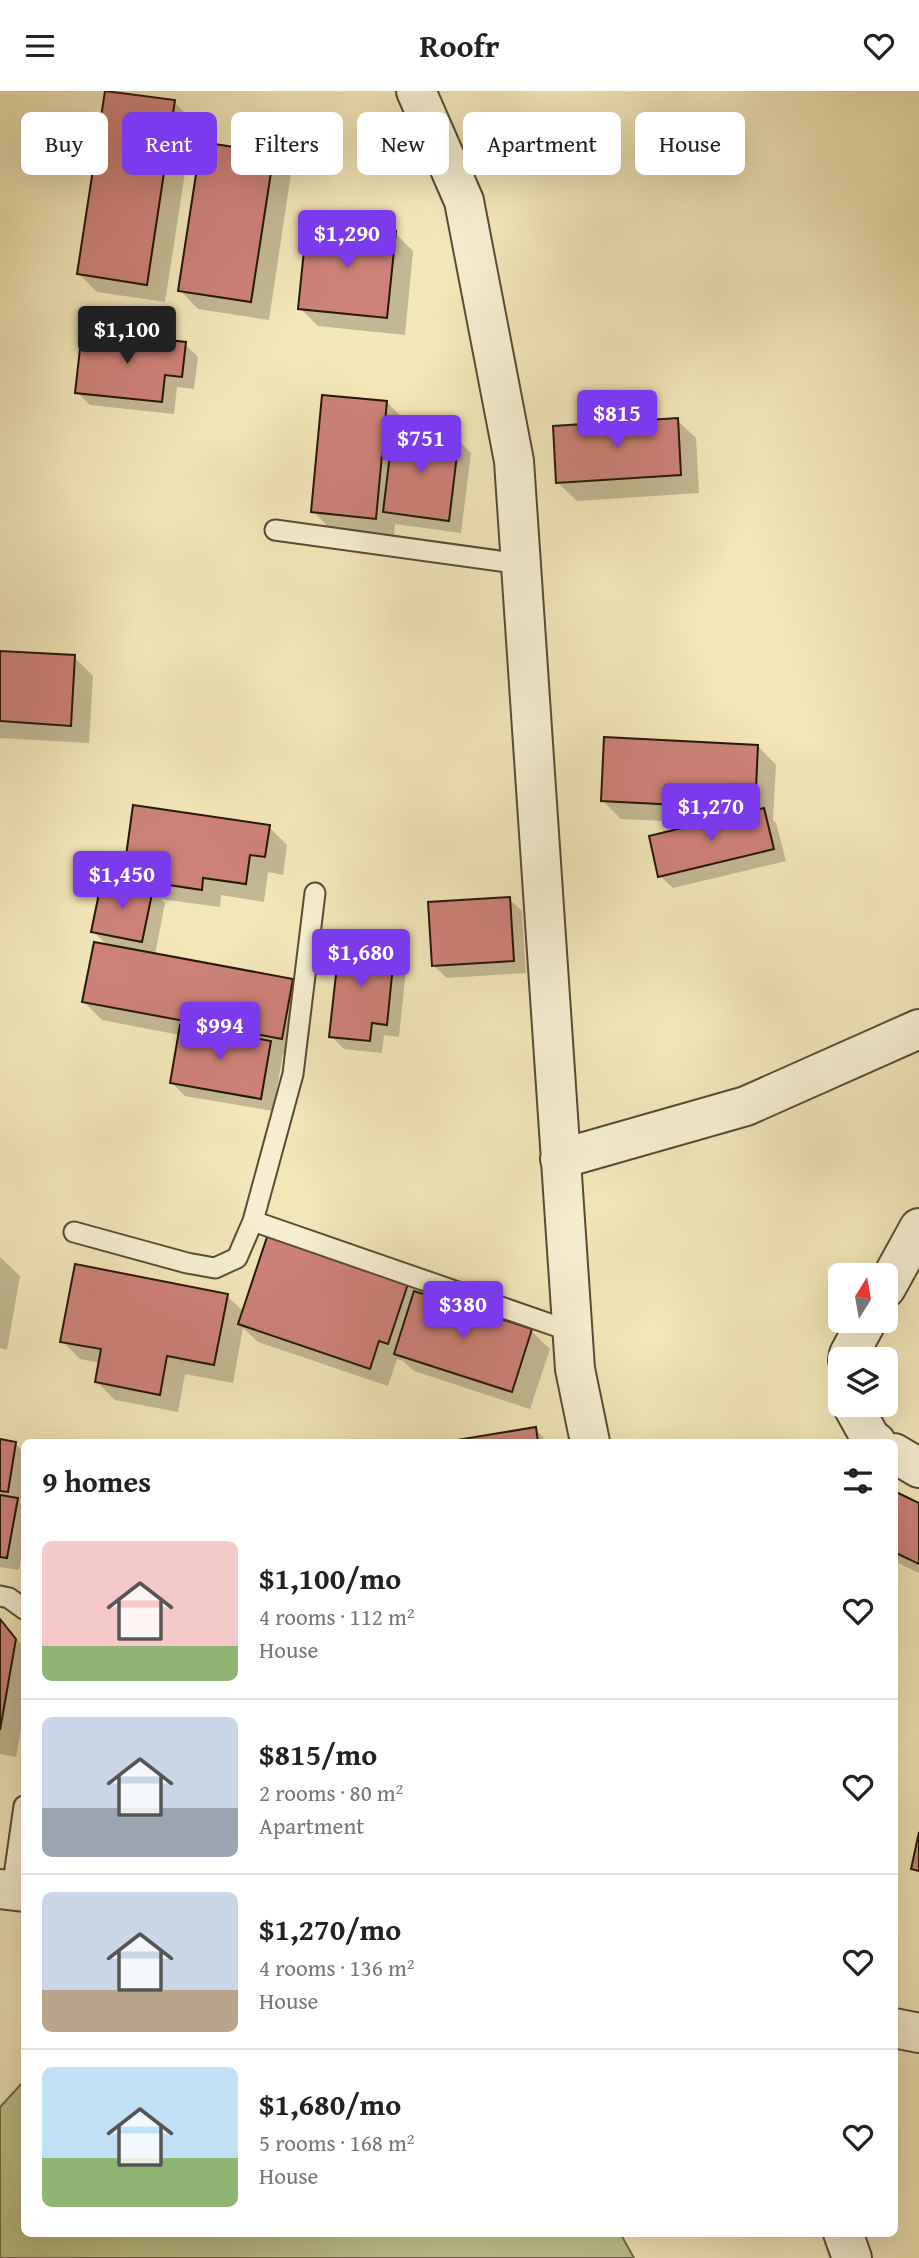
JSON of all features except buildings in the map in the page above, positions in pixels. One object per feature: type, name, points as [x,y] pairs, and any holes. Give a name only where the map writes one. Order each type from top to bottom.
[{"type":"street","points":[[416,91],[464,201],[514,461],[575,1369],[589,1439]]},
{"type":"street","points":[[560,1159],[746,1106],[919,1029]]},
{"type":"street","points":[[898,1266],[919,1228]]},
{"type":"street","points":[[859,1417],[871,1439]]},
{"type":"street","points":[[898,1455],[919,1468]]},
{"type":"street","points":[[898,2029],[919,2033]]},
{"type":"street","points":[[844,2237],[852,2258]]},
{"type":"lane","points":[[275,530],[521,564]]},
{"type":"lane","points":[[74,1231],[187,1263],[215,1268],[237,1258],[253,1221],[293,1074],[315,893]]},
{"type":"lane","points":[[253,1221],[573,1332]]},
{"type":"lane","points":[[0,1596],[9,1598],[21,1607]]},
{"type":"lane","points":[[12,1891],[21,1827]]},
{"type":"green space","points":[[21,2084],[21,2237],[622,2237],[634,2258],[0,2258],[0,2107]]}]
